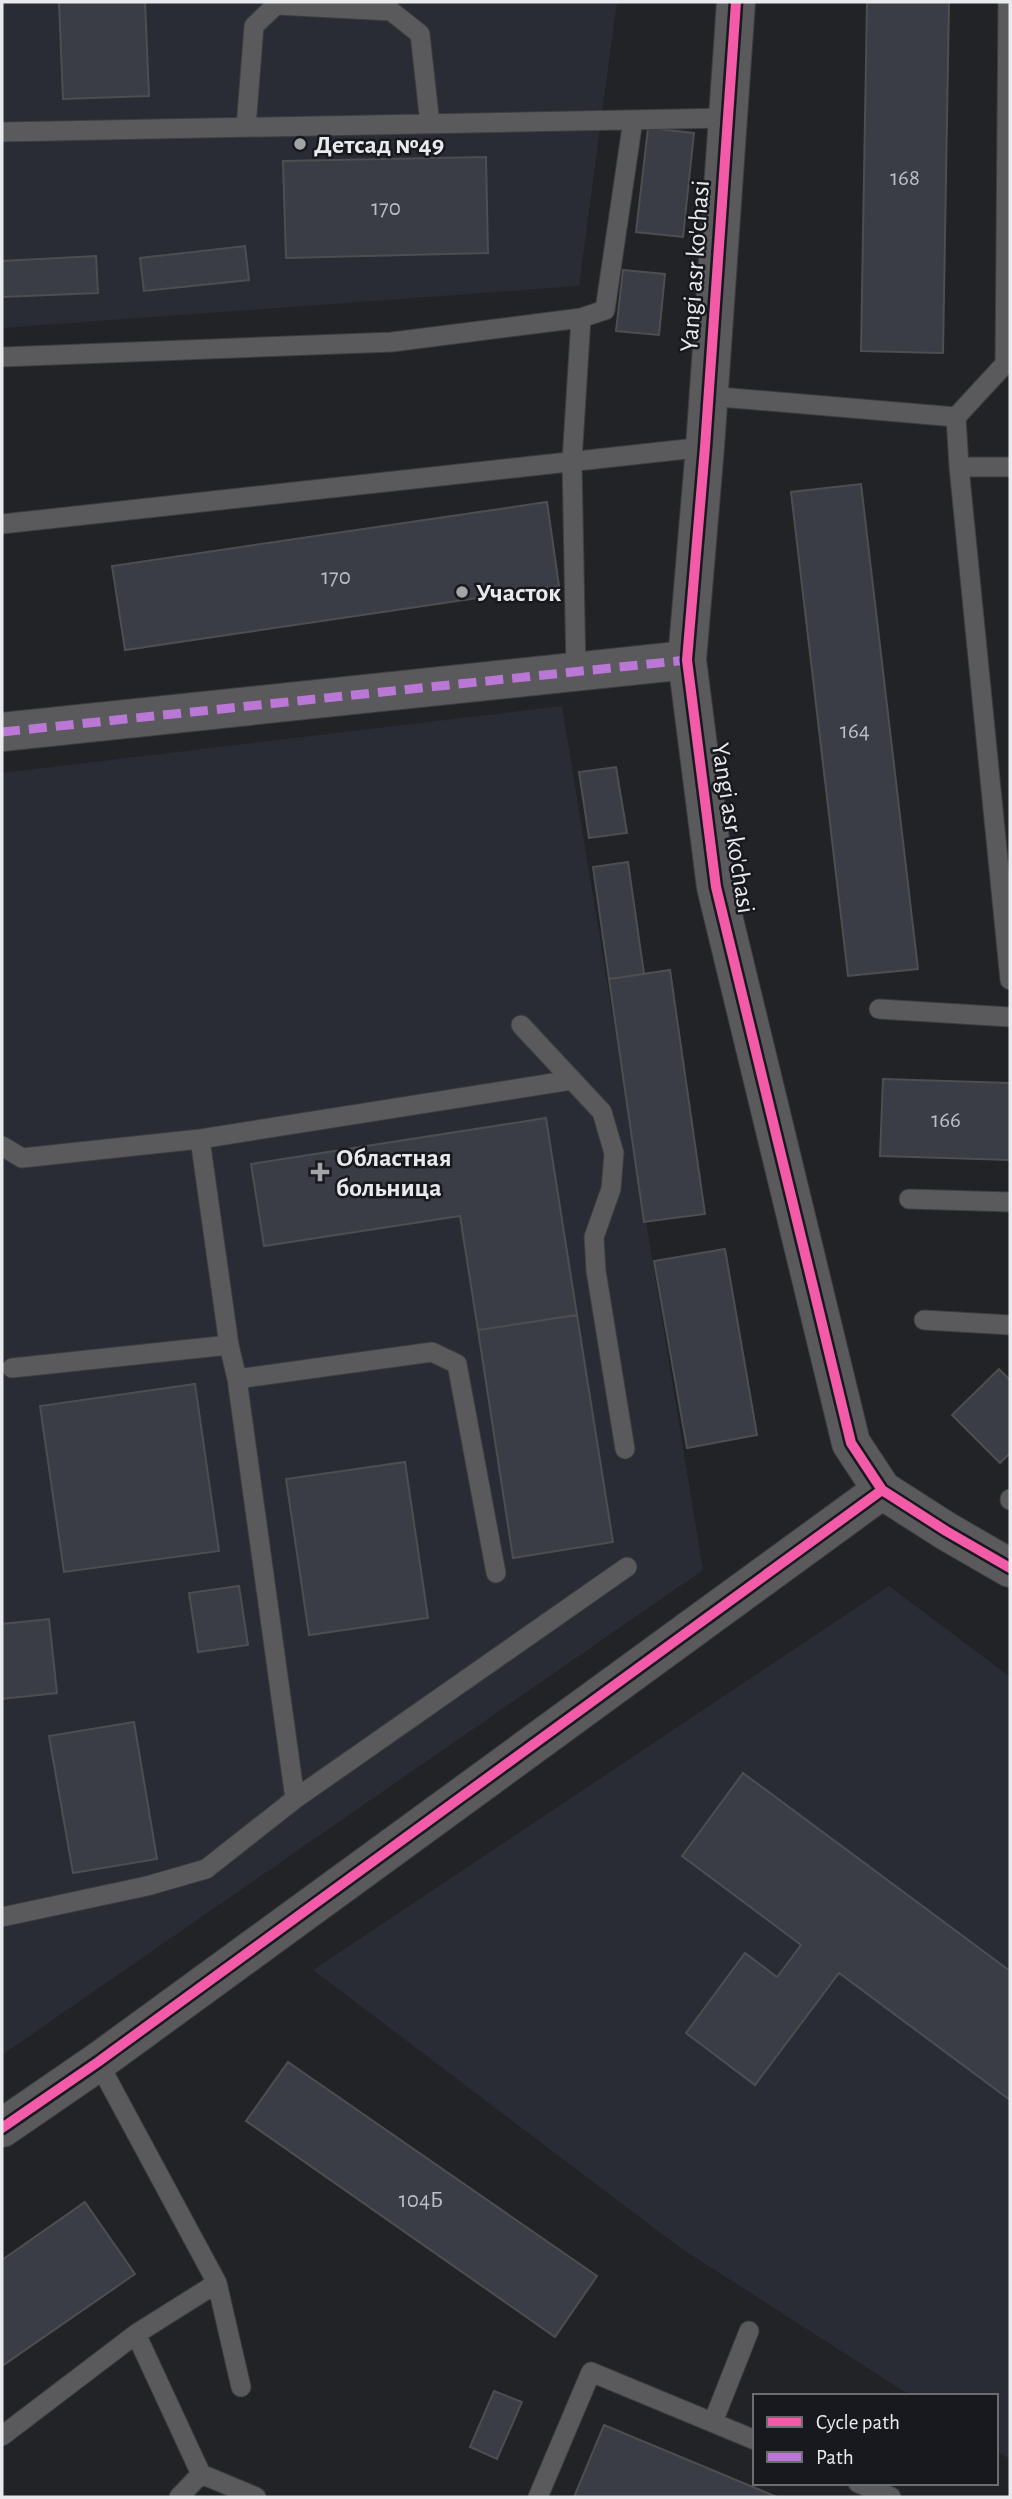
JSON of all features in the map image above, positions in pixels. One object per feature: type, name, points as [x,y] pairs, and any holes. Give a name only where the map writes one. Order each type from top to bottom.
[{"type":"street","name":"Yangi asr ko'chasi","points":[[736,2],[705,447],[687,660],[716,887],[851,1443],[883,1490],[1010,1568]]},
{"type":"street","points":[[2,732],[687,660]]},
{"type":"street","points":[[2,2128],[98,2062],[883,1490]]},
{"type":"lane","points":[[1008,2],[1005,364],[956,417],[1010,980]]},
{"type":"lane","points":[[246,127],[254,26],[276,5],[391,11],[420,34],[430,124]]},
{"type":"lane","points":[[2,132],[726,118]]},
{"type":"lane","points":[[2,357],[392,342],[581,318],[606,310],[633,120]]},
{"type":"lane","points":[[576,672],[572,461],[581,318]]},
{"type":"lane","points":[[708,396],[956,417]]},
{"type":"lane","points":[[2,524],[705,447]]},
{"type":"lane","points":[[959,467],[1010,467]]},
{"type":"lane","points":[[879,1009],[1010,1017]]},
{"type":"lane","points":[[521,1026],[602,1112],[614,1153],[611,1189],[594,1237],[596,1271],[625,1449]]},
{"type":"lane","points":[[2,1146],[22,1158],[200,1139],[572,1080]]},
{"type":"lane","points":[[200,1139],[229,1345],[237,1379],[295,1799]]},
{"type":"lane","points":[[909,1199],[1010,1202]]},
{"type":"lane","points":[[924,1320],[1010,1325]]},
{"type":"lane","points":[[12,1368],[229,1345]]},
{"type":"lane","points":[[237,1379],[432,1352],[457,1364],[496,1573]]},
{"type":"lane","points":[[2,1917],[147,1886],[206,1869],[295,1799],[627,1567]]},
{"type":"lane","points":[[98,2062],[217,2283],[241,2387]]},
{"type":"lane","points":[[2,2436],[136,2334],[217,2283]]},
{"type":"lane","points":[[713,2422],[749,2331]]},
{"type":"lane","points":[[136,2334],[201,2474],[256,2497]]},
{"type":"lane","points":[[538,2497],[591,2372],[753,2439]]},
{"type":"lane","points":[[179,2497],[201,2474]]},
{"type":"lane","points":[[863,2485],[891,2497]]},
{"type":"shaded area","name":"Детсад №49","points":[[2,2],[617,2],[579,286],[2,328]]},
{"type":"shaded area","name":"Областная больница","points":[[562,706],[703,1570],[2,2055],[2,773]]},
{"type":"shaded area","points":[[889,1586],[1010,1677],[1010,2459],[998,2451],[998,2394],[908,2394],[679,2247],[313,1970]]},
{"type":"building","points":[[59,2],[145,2],[149,96],[63,99]]},
{"type":"building","points":[[867,2],[949,2],[943,353],[861,351]]},
{"type":"building","points":[[648,128],[694,133],[683,237],[636,232]]},
{"type":"building","points":[[486,157],[488,253],[286,258],[283,161]]},
{"type":"building","points":[[245,246],[249,280],[144,291],[140,258]]},
{"type":"building","points":[[96,256],[98,293],[2,297],[2,261]]},
{"type":"building","points":[[623,270],[665,274],[659,335],[616,331]]},
{"type":"building","points":[[861,484],[918,969],[848,976],[791,492]]},
{"type":"building","points":[[547,502],[559,586],[125,650],[112,566]]},
{"type":"building","points":[[616,767],[627,833],[589,838],[579,772]]},
{"type":"building","points":[[628,862],[644,974],[609,979],[593,867]]},
{"type":"building","points":[[670,970],[705,1214],[644,1222],[609,979]]},
{"type":"building","points":[[883,1079],[1010,1083],[1010,1160],[880,1156]]},
{"type":"building","points":[[546,1118],[577,1315],[478,1330],[460,1216],[264,1246],[251,1164]]},
{"type":"building","points":[[725,1249],[757,1435],[687,1448],[654,1261]]},
{"type":"building","points":[[577,1315],[613,1542],[513,1558],[478,1330]]},
{"type":"building","points":[[999,1369],[1010,1380],[1010,1453],[1000,1463],[952,1415]]},
{"type":"building","points":[[195,1384],[219,1551],[64,1572],[40,1406]]},
{"type":"building","points":[[405,1462],[428,1618],[309,1635],[286,1479]]},
{"type":"building","points":[[239,1586],[248,1645],[198,1652],[189,1593]]},
{"type":"building","points":[[49,1619],[57,1693],[2,1699],[2,1624]]},
{"type":"building","points":[[134,1722],[157,1859],[73,1873],[49,1736]]},
{"type":"building","points":[[743,1773],[1010,1971],[1010,2100],[839,1973],[755,2085],[686,2033],[745,1953],[777,1977],[801,1945],[682,1856]]},
{"type":"building","points":[[288,2062],[597,2276],[555,2337],[246,2121]]},
{"type":"building","points":[[85,2202],[135,2274],[2,2366],[2,2260]]},
{"type":"building","points":[[494,2391],[522,2402],[497,2459],[470,2447]]},
{"type":"building","points":[[604,2425],[777,2497],[574,2497]]},
{"type":"marked path","points":[[2,732],[687,660]]},
{"type":"cycle path","points":[[736,2],[705,447],[687,660],[716,887],[851,1443],[882,1490],[1010,1568]]},
{"type":"cycle path","points":[[2,2128],[98,2062],[882,1490]]},
{"type":"place","name":"Детсад №49","points":[[300,144]]},
{"type":"place","name":"Участок","points":[[462,592]]},
{"type":"place","name":"Областная больница","points":[[320,1172]]}]
